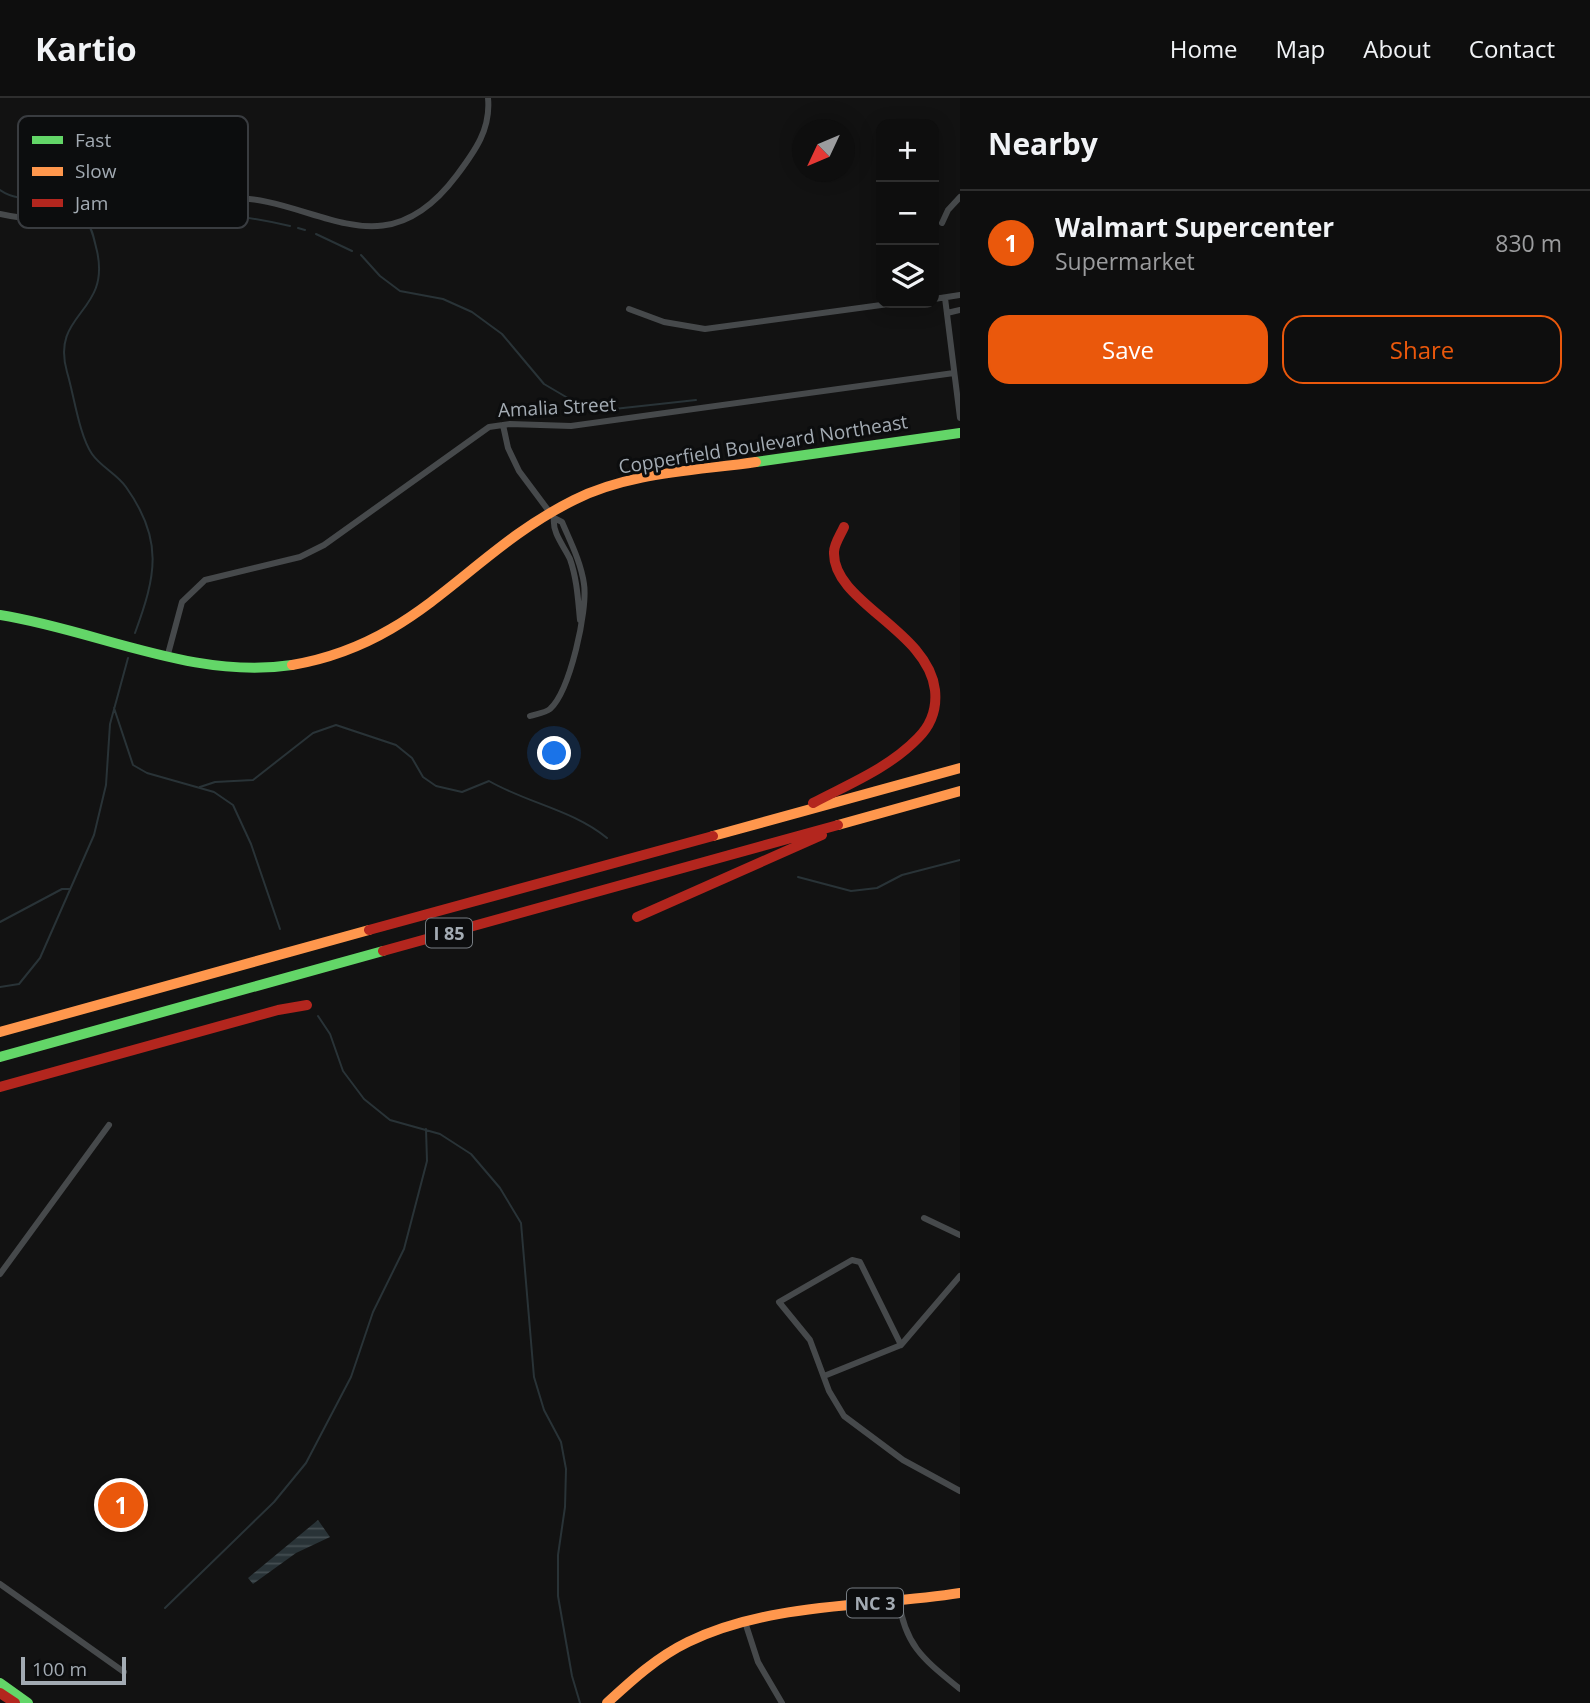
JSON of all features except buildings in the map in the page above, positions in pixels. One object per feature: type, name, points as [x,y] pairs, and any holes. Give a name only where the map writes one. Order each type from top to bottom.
[{"type":"main road","name":"Copperfield Boulevard Northeast","points":[[0,615],[47,623],[207,663],[272,667],[308,662],[354,649],[406,621],[512,537],[605,486],[628,480],[960,433]]},
{"type":"main road","points":[[795,813],[885,762],[916,740],[931,719],[935,707],[936,681],[924,656],[838,576],[833,549],[844,527]]},
{"type":"main road","name":"I 85","points":[[0,1032],[960,768]]},
{"type":"main road","name":"I 85","points":[[0,1057],[960,791]]},
{"type":"main road","points":[[637,917],[856,820]]},
{"type":"main road","points":[[0,1087],[278,1010],[307,1005]]},
{"type":"main road","points":[[0,1063],[41,1046]]},
{"type":"main road","name":"NC 3","points":[[607,1703],[634,1677],[676,1648],[706,1633],[745,1620],[789,1611],[960,1593]]},
{"type":"main road","points":[[0,1683],[28,1703]]},
{"type":"main road","points":[[0,1693],[15,1703]]},
{"type":"street","points":[[248,200],[282,205],[332,223],[361,227],[386,224],[419,211],[443,193],[481,140],[488,113],[488,98]]},
{"type":"street","points":[[942,223],[948,210],[960,197]]},
{"type":"street","points":[[0,214],[18,217]]},
{"type":"street","points":[[939,299],[960,295]]},
{"type":"street","points":[[945,298],[960,418]]},
{"type":"street","points":[[629,309],[664,322],[705,329],[876,306]]},
{"type":"street","points":[[947,313],[960,310]]},
{"type":"street","name":"Amalia Street","points":[[168,654],[182,601],[205,580],[299,557],[324,545],[489,427],[571,426],[954,373]]},
{"type":"street","points":[[503,425],[508,448],[519,471],[552,514],[562,522],[584,584],[581,624],[562,694],[549,711],[530,716]]},
{"type":"street","points":[[0,1274],[108,1125]]},
{"type":"street","points":[[924,1217],[960,1235]]},
{"type":"street","points":[[901,1345],[860,1262],[852,1261],[779,1302],[810,1340],[837,1406],[860,1431],[903,1460],[960,1491]]},
{"type":"street","points":[[824,1376],[901,1345],[960,1276]]},
{"type":"street","points":[[0,1584],[124,1672]]},
{"type":"street","points":[[899,1601],[902,1623],[912,1646],[960,1689]]},
{"type":"street","points":[[745,1620],[758,1662],[782,1703]]},
{"type":"shaded area","points":[[318,1520],[330,1537],[296,1553],[253,1584],[248,1578]]},
{"type":"waterway","points":[[0,190],[18,198]]},
{"type":"waterway","points":[[248,218],[290,226]]},
{"type":"waterway","points":[[90,228],[97,251],[99,272],[96,288],[66,337],[64,352],[77,414],[87,446],[96,459],[126,487],[138,506],[151,541],[153,559],[148,594],[135,633]]},
{"type":"waterway","points":[[298,228],[305,230]]},
{"type":"waterway","points":[[316,234],[352,251]]},
{"type":"waterway","points":[[361,255],[380,276],[400,291],[443,299],[472,312],[502,334],[544,384],[578,404],[614,409],[696,400]]},
{"type":"waterway","points":[[0,987],[19,984],[40,958],[94,835],[106,785],[110,724],[128,658]]},
{"type":"waterway","points":[[114,708],[133,765],[147,773],[214,792],[233,805],[251,844],[280,929]]},
{"type":"waterway","points":[[200,787],[215,782],[253,780],[313,733],[336,725],[396,745],[412,758],[423,777],[436,786],[462,792],[489,781],[580,820],[607,838]]},
{"type":"waterway","points":[[798,877],[851,891],[877,888],[902,875],[960,860]]},
{"type":"waterway","points":[[0,922],[62,889],[70,889]]},
{"type":"waterway","points":[[318,1016],[330,1034],[343,1071],[364,1099],[390,1120],[440,1134],[471,1154],[500,1188],[521,1223],[534,1377],[544,1410],[561,1442],[566,1469],[565,1507],[558,1555],[558,1596],[572,1676],[580,1703]]},
{"type":"waterway","points":[[165,1608],[274,1502],[306,1463],[351,1377],[373,1312],[404,1249],[427,1161],[426,1129]]},
{"type":"traffic: fast","points":[[756,462],[960,433]]},
{"type":"traffic: fast","points":[[0,615],[181,660],[255,668],[292,665]]},
{"type":"traffic: fast","points":[[0,1057],[383,951]]},
{"type":"traffic: fast","points":[[0,1683],[28,1703]]},
{"type":"traffic: slow","points":[[292,665],[337,654],[410,617],[536,521],[574,500],[640,478],[756,462]]},
{"type":"traffic: slow","points":[[713,836],[960,768]]},
{"type":"traffic: slow","points":[[838,825],[960,791]]},
{"type":"traffic: slow","points":[[0,1032],[369,930]]},
{"type":"traffic: slow","points":[[607,1703],[655,1662],[688,1642],[720,1629],[787,1613],[960,1593]]},
{"type":"traffic: jam","points":[[813,803],[868,775],[907,749],[926,728],[935,704],[935,690],[929,669],[916,650],[863,602],[837,570],[834,549],[844,527]]},
{"type":"traffic: jam","points":[[383,951],[838,825]]},
{"type":"traffic: jam","points":[[637,917],[822,835]]},
{"type":"traffic: jam","points":[[369,930],[713,836]]},
{"type":"traffic: jam","points":[[0,1087],[278,1010],[307,1005]]},
{"type":"traffic: jam","points":[[0,1693],[15,1703]]},
{"type":"place","name":"Walmart Supercenter","points":[[121,1505]]}]
